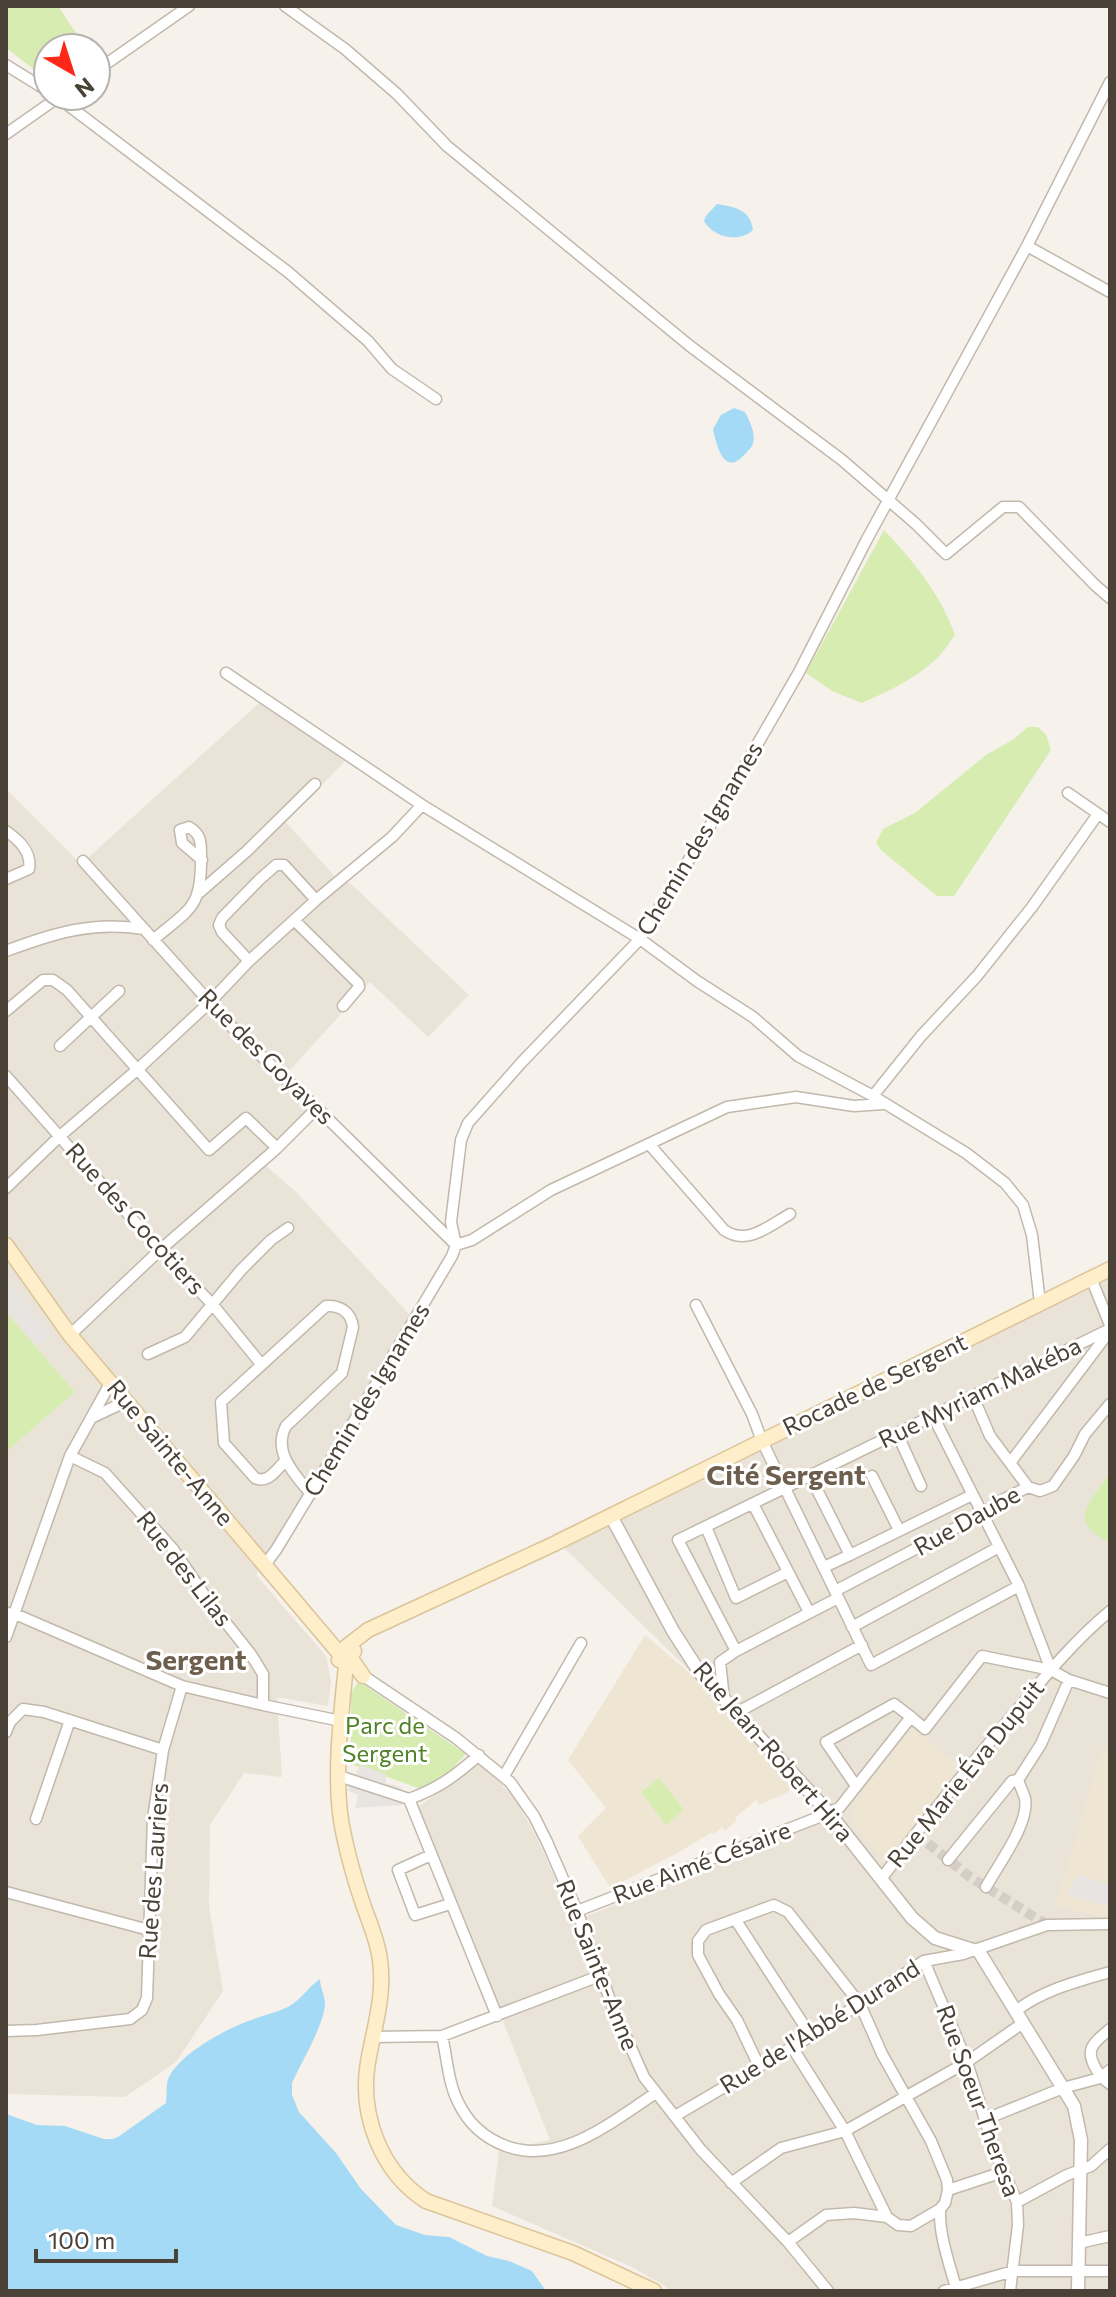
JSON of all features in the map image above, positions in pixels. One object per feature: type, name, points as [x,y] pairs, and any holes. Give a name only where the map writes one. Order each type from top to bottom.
[{"type":"main road","name":"Rue Sainte-Anne","points":[[6,1245],[70,1335],[326,1640],[363,1676]]},
{"type":"main road","name":"Rocade de Sergent","points":[[344,1659],[368,1630],[611,1516],[1110,1269]]},
{"type":"main road","points":[[344,1659],[339,1776],[343,1833],[355,1882],[380,1955],[381,1994],[366,2086],[370,2118],[386,2162],[410,2191],[426,2201],[573,2253],[654,2291]]},
{"type":"street","points":[[112,60],[189,6]]},
{"type":"street","points":[[285,6],[345,49],[397,94],[447,146],[690,346],[842,460],[889,499],[946,554],[1003,507],[1019,507],[1110,598]]},
{"type":"street","points":[[6,65],[32,81]]},
{"type":"street","name":"Chemin des Ignames","points":[[264,1566],[311,1494],[452,1256],[456,1245],[451,1222],[461,1140],[468,1123],[640,939],[716,816],[799,672],[1027,246],[1110,82]]},
{"type":"street","points":[[6,134],[36,112]]},
{"type":"street","points":[[79,112],[288,272],[368,341],[392,369],[436,399]]},
{"type":"street","points":[[1027,246],[1110,292]]},
{"type":"street","points":[[226,673],[422,805],[640,939],[753,1017],[798,1056],[873,1096],[966,1153],[1005,1183],[1023,1205],[1032,1235],[1040,1303]]},
{"type":"street","points":[[153,940],[187,911],[199,893],[315,784]]},
{"type":"street","points":[[1068,793],[1110,822]]},
{"type":"street","points":[[6,1188],[210,1002],[294,920],[392,837],[422,805]]},
{"type":"street","points":[[873,1096],[921,1036],[977,976],[1038,899],[1098,814]]},
{"type":"street","points":[[6,831],[31,860],[29,869],[6,879]]},
{"type":"street","points":[[199,893],[202,860]]},
{"type":"street","name":"Rue des Goyaves","points":[[83,861],[240,1036],[456,1245]]},
{"type":"street","points":[[249,961],[219,925],[222,918],[259,880],[276,865],[284,865],[316,900]]},
{"type":"street","points":[[294,920],[358,983],[359,987],[343,1006]]},
{"type":"street","points":[[6,951],[77,928],[118,925],[144,929]]},
{"type":"street","points":[[6,1011],[43,980],[59,984],[209,1150],[246,1118],[277,1148]]},
{"type":"street","points":[[60,1046],[119,991]]},
{"type":"street","name":"Rue des Cocotiers","points":[[6,1076],[160,1250],[213,1305],[261,1364]]},
{"type":"street","points":[[456,1245],[472,1240],[551,1190],[727,1107],[796,1097],[854,1106],[884,1104]]},
{"type":"street","points":[[70,1335],[317,1108]]},
{"type":"street","points":[[649,1144],[724,1230],[732,1235],[743,1237],[757,1233],[790,1214]]},
{"type":"street","points":[[148,1354],[185,1337],[258,1253],[288,1228]]},
{"type":"street","points":[[1010,1463],[1110,1328],[1091,1278]]},
{"type":"street","points":[[285,1461],[266,1479],[258,1479],[227,1449],[222,1438],[221,1402],[326,1306],[335,1305],[348,1313],[353,1327],[342,1373],[282,1431],[281,1437],[285,1461],[311,1494]]},
{"type":"street","points":[[696,1305],[752,1414],[762,1441],[871,1665],[1019,1586]]},
{"type":"street","name":"Rue Myriam Makéba","points":[[736,1651],[678,1540],[1110,1328]]},
{"type":"street","points":[[6,1637],[11,1613],[70,1456],[111,1382]]},
{"type":"street","points":[[970,1397],[990,1436],[1028,1487]]},
{"type":"street","points":[[91,1417],[127,1401]]},
{"type":"street","name":"Rue Daube","points":[[736,1651],[1002,1500],[1028,1487],[1040,1491],[1053,1486],[1085,1434],[1110,1404]]},
{"type":"street","points":[[933,1416],[1019,1586],[1051,1670]]},
{"type":"street","points":[[897,1433],[921,1486]]},
{"type":"street","name":"Rue des Lilas","points":[[70,1456],[105,1473],[173,1549],[263,1674],[263,1705]]},
{"type":"street","points":[[810,1476],[850,1555]]},
{"type":"street","points":[[872,1476],[899,1530]]},
{"type":"street","points":[[824,1567],[972,1495]]},
{"type":"street","points":[[753,1504],[809,1612]]},
{"type":"street","name":"Rue Jean-Robert Hira","points":[[611,1516],[673,1631],[702,1675],[829,1813],[912,1918],[935,1938],[975,1950]]},
{"type":"street","points":[[706,1527],[736,1598],[788,1572]]},
{"type":"street","points":[[852,1627],[999,1547]]},
{"type":"street","name":"Rue Marie Éva Dupuit","points":[[881,1879],[968,1767],[1087,1630],[1110,1611]]},
{"type":"street","points":[[11,1613],[182,1686],[341,1721]]},
{"type":"street","points":[[504,1776],[581,1643]]},
{"type":"street","points":[[736,1713],[862,1645]]},
{"type":"street","points":[[702,1675],[736,1651]]},
{"type":"street","points":[[856,1786],[826,1742],[894,1704],[925,1729],[982,1656],[1051,1670],[1069,1680],[1110,1693]]},
{"type":"street","points":[[720,1662],[724,1700]]},
{"type":"street","name":"Rue Sainte-Anne","points":[[363,1676],[479,1755],[504,1776],[534,1816],[547,1842],[637,2063],[656,2093],[731,2183],[788,2242],[828,2291]]},
{"type":"street","points":[[948,1860],[1012,1781],[1018,1780],[1041,1744],[1069,1680]]},
{"type":"street","name":"Rue des Lauriers","points":[[6,2031],[130,2019],[142,2010],[147,1998],[153,1819],[163,1750],[182,1686]]},
{"type":"street","points":[[6,1732],[10,1722],[23,1709],[44,1712],[163,1750]]},
{"type":"street","name":"Rue Aimé Césaire","points":[[577,1911],[840,1807],[911,1717]]},
{"type":"street","points":[[36,1819],[70,1720]]},
{"type":"street","points":[[339,1776],[409,1799],[451,1780],[479,1755]]},
{"type":"street","points":[[986,1887],[1021,1825],[1025,1799],[1018,1780]]},
{"type":"street","points":[[409,1799],[497,2016]]},
{"type":"street","points":[[431,1855],[398,1870],[415,1915],[450,1904]]},
{"type":"street","points":[[6,1892],[149,1930]]},
{"type":"street","points":[[759,2066],[737,2020],[698,1955],[698,1941],[706,1930],[774,1905],[788,1912],[860,2004],[882,2054],[931,2141],[947,2180],[945,2203],[940,2209],[924,2220],[904,2227],[887,2217],[845,2131],[792,2047]]},
{"type":"street","points":[[735,1919],[811,2036]]},
{"type":"street","name":"Rue de l'Abbé Durand","points":[[675,2116],[811,2036],[927,1960],[963,1954],[1047,1925],[1110,1924]]},
{"type":"street","points":[[927,1960],[936,1945],[935,1938]]},
{"type":"street","points":[[975,1950],[1074,2106],[1081,2140],[1078,2291]]},
{"type":"street","name":"Rue Soeur Theresa","points":[[927,1960],[967,2062],[1003,2172],[1017,2202],[1018,2225],[1010,2291]]},
{"type":"street","points":[[1016,2011],[1049,1993],[1110,1972]]},
{"type":"street","points":[[374,2037],[442,2036],[602,1975]]},
{"type":"street","points":[[731,2183],[781,2148],[845,2131],[967,2062],[1023,2023]]},
{"type":"street","points":[[1105,2081],[1089,2058],[1089,2053],[1110,2029]]},
{"type":"street","points":[[442,2036],[455,2095],[471,2123],[492,2141],[519,2151],[548,2151],[589,2136],[656,2093]]},
{"type":"street","points":[[1105,2081],[1110,2070]]},
{"type":"street","points":[[986,2119],[1063,2088],[1105,2081]]},
{"type":"street","points":[[1017,2202],[1067,2175],[1091,2166],[1110,2149]]},
{"type":"street","points":[[948,2190],[1003,2172]]},
{"type":"street","points":[[940,2209],[939,2225],[956,2288]]},
{"type":"street","points":[[788,2242],[826,2215],[854,2213],[887,2217]]},
{"type":"street","points":[[924,2220],[939,2225]]},
{"type":"street","points":[[1079,2243],[1110,2236]]},
{"type":"street","points":[[944,2291],[1013,2271],[1110,2271]]},
{"type":"shaded area","points":[[259,703],[347,759],[286,822],[338,880],[351,884],[469,995],[428,1037],[370,982],[281,1080],[311,1107],[257,1158],[295,1191],[411,1316],[256,1575],[326,1656],[331,1681],[328,1706],[277,1697],[282,1777],[244,1773],[210,1825],[209,1907],[223,1991],[176,2062],[125,2097],[6,2094],[6,1452],[75,1392],[6,1312],[6,789],[81,864]]},
{"type":"shaded area","points":[[1110,1266],[1110,2291],[673,2291],[632,2267],[492,2206],[499,2151],[550,2140],[418,1807],[479,1764],[517,1802],[536,1836],[574,1921],[827,1821],[706,1687],[551,1535]]},
{"type":"shaded area","points":[[6,1277],[51,1335],[38,1346],[6,1308]]},
{"type":"shaded area","points":[[645,1635],[706,1687],[794,1786],[788,1792],[759,1805],[756,1800],[725,1831],[722,1827],[610,1888],[578,1836],[606,1808],[568,1760]]},
{"type":"shaded area","points":[[913,1728],[960,1766],[885,1865],[849,1817],[856,1799]]},
{"type":"shaded area","points":[[1102,1748],[1110,1750],[1110,1920],[1056,1905]]},
{"type":"shaded area","points":[[360,1765],[386,1774],[386,1783],[401,1787],[403,1805],[355,1808],[358,1795],[347,1790]]},
{"type":"shaded area","points":[[1078,1874],[1110,1885],[1107,1906],[1067,1895]]},
{"type":"green space","points":[[6,6],[58,6],[75,32],[32,32],[32,68],[6,48]]},
{"type":"green space","points":[[884,530],[925,579],[942,605],[955,635],[938,657],[919,673],[862,703],[832,691],[806,673]]},
{"type":"green space","points":[[1028,727],[1038,727],[1046,735],[1051,750],[954,896],[937,896],[882,851],[876,843],[883,829],[915,813],[986,755]]},
{"type":"green space","points":[[6,1312],[75,1392],[6,1452]]},
{"type":"green space","points":[[1110,1473],[1110,1542],[1096,1535],[1085,1519],[1090,1502]]},
{"type":"green space","name":"Parc de Sergent","points":[[358,1681],[466,1754],[445,1776],[421,1789],[351,1764],[351,1694]]},
{"type":"green space","points":[[659,1778],[684,1810],[666,1825],[641,1792]]},
{"type":"water","points":[[717,204],[736,208],[745,214],[753,230],[741,236],[727,237],[708,227],[704,221]]},
{"type":"water","points":[[734,408],[745,412],[754,439],[753,445],[733,462],[723,458],[713,429],[721,415]]},
{"type":"water","points":[[320,1979],[324,2013],[292,2083],[292,2095],[299,2112],[336,2153],[361,2189],[396,2225],[425,2235],[449,2237],[487,2256],[532,2271],[546,2291],[6,2291],[6,2114],[37,2125],[65,2126],[104,2139],[118,2137],[166,2103],[168,2079],[190,2054],[232,2028],[288,2007]]},
{"type":"tunnel","points":[[916,1834],[970,1877],[1047,1925]]},
{"type":"district","name":"Cité Sergent","points":[[786,1475]]},
{"type":"district","name":"Sergent","points":[[196,1660]]}]
